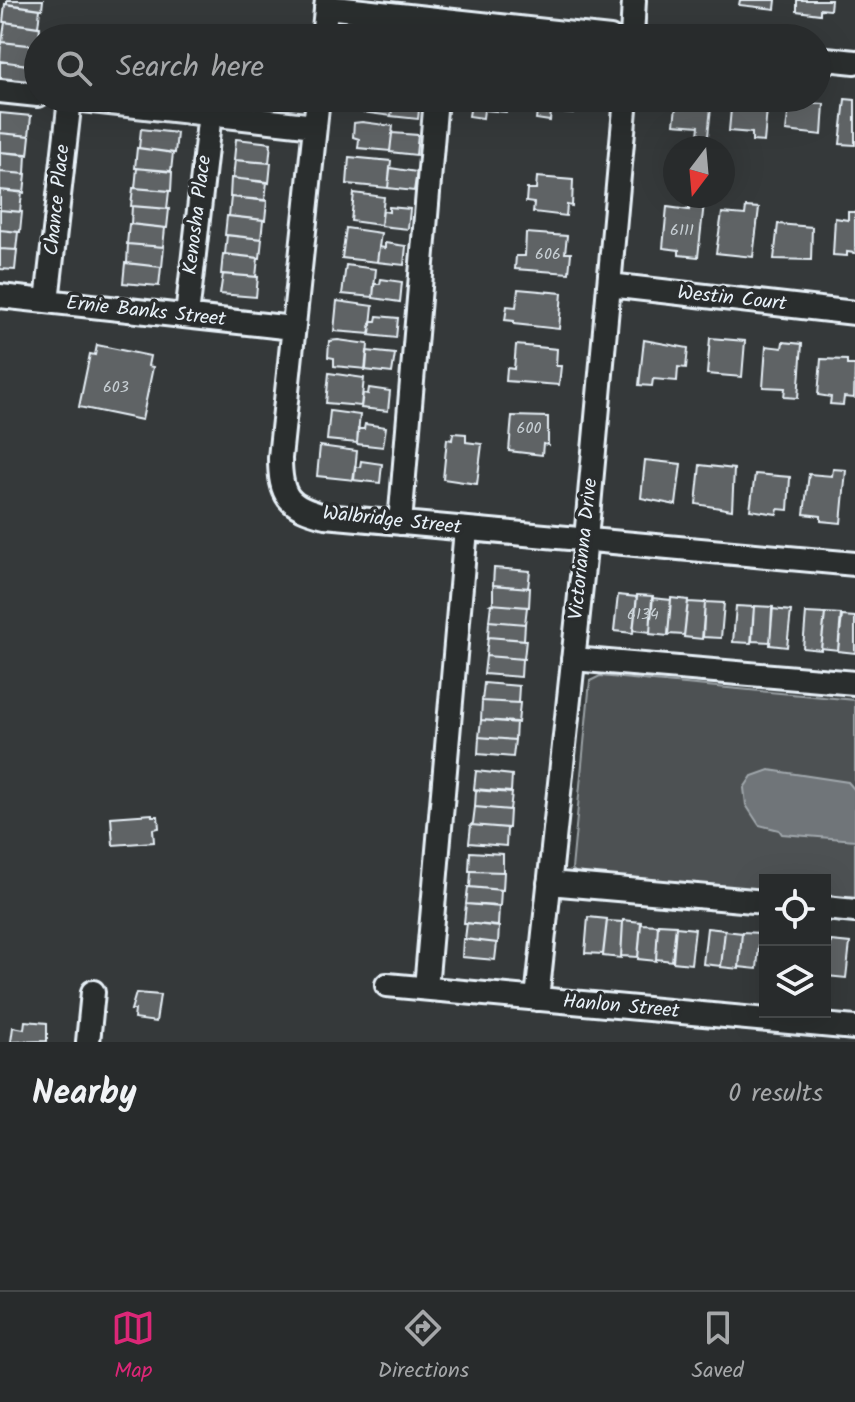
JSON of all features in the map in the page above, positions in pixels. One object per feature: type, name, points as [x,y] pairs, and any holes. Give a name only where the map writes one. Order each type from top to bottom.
[{"type":"street","points":[[633,24],[634,0]]},
{"type":"street","points":[[325,24],[327,4],[423,24]]},
{"type":"street","points":[[831,59],[855,62]]},
{"type":"street","points":[[0,91],[24,94]]},
{"type":"street","name":"Chance Place","points":[[47,301],[66,112]]},
{"type":"street","points":[[200,112],[315,126]]},
{"type":"street","name":"Walbridge Street","points":[[316,112],[280,458],[280,483],[288,498],[302,510],[325,516],[855,564]]},
{"type":"street","points":[[400,523],[435,112]]},
{"type":"street","name":"Victorianna Drive","points":[[537,999],[586,539],[625,112]]},
{"type":"street","name":"Kenosha Place","points":[[187,316],[210,113]]},
{"type":"street","name":"Westin Court","points":[[609,285],[855,313]]},
{"type":"street","name":"Ernie Banks Street","points":[[0,296],[293,328]]},
{"type":"street","points":[[426,988],[466,529]]},
{"type":"street","points":[[573,659],[855,683]]},
{"type":"street","points":[[549,883],[759,901]]},
{"type":"street","points":[[831,909],[855,911]]},
{"type":"street","name":"Hanlon Street","points":[[387,985],[855,1028]]},
{"type":"street","points":[[88,1042],[93,992]]},
{"type":"shaded area","points":[[600,676],[855,700],[855,900],[831,898],[831,874],[759,874],[759,893],[581,878],[572,869],[590,681]]},
{"type":"shaded area","points":[[769,770],[848,782],[855,790],[855,840],[782,834],[779,830],[759,825],[746,805],[744,788],[752,776]]},
{"type":"building","points":[[7,0],[43,0],[42,9],[7,4]]},
{"type":"building","points":[[740,0],[776,0],[775,9],[739,5]]},
{"type":"building","points":[[797,0],[831,0],[830,10],[820,9],[820,14],[797,11]]},
{"type":"building","points":[[5,4],[40,9],[38,24],[3,22]]},
{"type":"building","points":[[5,22],[24,25],[24,44],[2,42]]},
{"type":"building","points":[[1,42],[24,45],[24,65],[0,61]]},
{"type":"building","points":[[0,61],[24,64],[24,84],[0,81]]},
{"type":"building","points":[[845,99],[855,100],[855,145],[840,144]]},
{"type":"building","points":[[361,112],[392,112],[391,116]]},
{"type":"building","points":[[392,112],[419,112],[418,119],[391,116]]},
{"type":"building","points":[[470,112],[484,112],[483,118],[469,116]]},
{"type":"building","points":[[537,112],[551,112],[550,121],[536,119]]},
{"type":"building","points":[[675,112],[711,112],[708,136],[698,135],[699,126],[674,124]]},
{"type":"building","points":[[731,112],[767,112],[764,142],[752,141],[752,133],[729,131]]},
{"type":"building","points":[[788,112],[823,112],[822,135],[786,131]]},
{"type":"building","points":[[0,113],[31,116],[29,136],[0,133]]},
{"type":"building","points":[[354,123],[393,126],[390,151],[358,148],[359,139],[353,137]]},
{"type":"building","points":[[141,129],[177,133],[175,153],[139,148]]},
{"type":"building","points":[[0,133],[30,136],[28,155],[0,152]]},
{"type":"building","points":[[392,133],[418,135],[416,155],[390,152]]},
{"type":"building","points":[[236,139],[271,143],[269,163],[234,160]]},
{"type":"building","points":[[137,148],[173,153],[171,171],[135,168]]},
{"type":"building","points":[[0,152],[26,154],[25,174],[0,172]]},
{"type":"building","points":[[349,157],[391,161],[388,188],[347,184]]},
{"type":"building","points":[[235,160],[271,163],[269,183],[233,178]]},
{"type":"building","points":[[137,168],[172,172],[171,191],[135,188]]},
{"type":"building","points":[[390,168],[417,172],[414,191],[388,188]]},
{"type":"building","points":[[0,172],[26,174],[24,193],[0,190]]},
{"type":"building","points":[[537,177],[573,180],[572,206],[567,205],[566,216],[533,212],[534,203],[526,202],[527,189],[536,189]]},
{"type":"building","points":[[231,178],[267,182],[265,200],[230,197]]},
{"type":"building","points":[[133,188],[169,191],[167,209],[131,206]]},
{"type":"building","points":[[0,190],[22,192],[20,212],[0,210]]},
{"type":"building","points":[[354,193],[384,197],[381,225],[351,221]]},
{"type":"building","points":[[231,197],[267,201],[265,220],[229,216]]},
{"type":"building","points":[[132,206],[169,209],[167,228],[131,224]]},
{"type":"building","points":[[389,207],[410,209],[408,229],[381,226],[383,211],[389,212]]},
{"type":"building","points":[[746,207],[759,208],[753,257],[716,253],[722,213],[745,215]]},
{"type":"building","points":[[667,208],[703,208],[698,257],[679,255],[679,250],[663,248]]},
{"type":"building","points":[[0,210],[22,212],[20,232],[0,230]]},
{"type":"building","points":[[848,212],[855,212],[855,253],[833,255],[835,218],[848,220]]},
{"type":"building","points":[[227,216],[263,220],[261,239],[225,235]]},
{"type":"building","points":[[129,224],[165,228],[163,247],[127,244]]},
{"type":"building","points":[[778,224],[812,227],[811,260],[774,259]]},
{"type":"building","points":[[346,228],[381,233],[377,262],[342,258]]},
{"type":"building","points":[[0,230],[18,232],[16,250],[0,249]]},
{"type":"building","points":[[526,233],[567,236],[565,253],[571,253],[569,273],[515,269],[516,256],[525,256]]},
{"type":"building","points":[[227,235],[262,239],[260,258],[225,254]]},
{"type":"building","points":[[385,243],[406,246],[404,265],[377,262],[379,247],[385,248]]},
{"type":"building","points":[[128,244],[164,247],[162,267],[127,263]]},
{"type":"building","points":[[0,249],[17,250],[15,270],[0,269]]},
{"type":"building","points":[[223,254],[258,258],[256,277],[221,274]]},
{"type":"building","points":[[125,263],[161,267],[159,286],[123,283]]},
{"type":"building","points":[[346,265],[376,269],[373,297],[342,294]]},
{"type":"building","points":[[223,274],[258,277],[256,297],[220,294]]},
{"type":"building","points":[[381,279],[402,282],[400,302],[373,298],[374,284],[380,284]]},
{"type":"building","points":[[518,289],[562,293],[559,329],[514,324],[514,321],[505,320],[507,306],[516,307]]},
{"type":"building","points":[[337,301],[373,306],[370,334],[334,331]]},
{"type":"building","points":[[377,316],[398,318],[396,338],[369,335],[371,321],[376,321]]},
{"type":"building","points":[[710,338],[745,341],[742,377],[707,374]]},
{"type":"building","points":[[644,340],[688,348],[686,368],[678,367],[677,381],[653,379],[652,386],[639,385]]},
{"type":"building","points":[[329,341],[368,344],[366,369],[334,366],[334,358],[328,357]]},
{"type":"building","points":[[783,342],[802,344],[798,398],[784,397],[785,388],[763,387],[766,346],[782,348]]},
{"type":"building","points":[[97,345],[150,356],[148,366],[153,367],[142,420],[79,407],[90,354],[95,355]]},
{"type":"building","points":[[516,345],[557,349],[556,366],[561,366],[559,385],[506,381],[507,368],[514,369]]},
{"type":"building","points":[[367,351],[395,354],[392,373],[365,370]]},
{"type":"building","points":[[821,359],[847,360],[847,365],[855,365],[854,398],[844,397],[843,405],[830,404],[831,397],[818,395]]},
{"type":"building","points":[[329,373],[364,378],[361,406],[326,403]]},
{"type":"building","points":[[369,388],[390,391],[388,411],[361,408],[363,393],[368,394]]},
{"type":"building","points":[[330,411],[360,415],[357,443],[327,440]]},
{"type":"building","points":[[512,416],[548,417],[548,445],[543,444],[542,455],[509,451]]},
{"type":"building","points":[[365,424],[386,427],[383,447],[357,444],[358,429],[364,429]]},
{"type":"building","points":[[453,433],[466,434],[466,442],[482,444],[477,484],[443,479],[447,439],[452,440]]},
{"type":"building","points":[[320,446],[357,451],[354,480],[317,476]]},
{"type":"building","points":[[645,460],[681,464],[676,505],[641,498]]},
{"type":"building","points":[[361,461],[382,464],[380,483],[353,480],[355,466],[360,467]]},
{"type":"building","points":[[700,465],[734,469],[732,510],[696,504]]},
{"type":"building","points":[[833,469],[846,470],[841,523],[821,521],[821,516],[804,514],[809,474],[832,476]]},
{"type":"building","points":[[755,474],[790,477],[788,510],[778,509],[777,514],[750,510]]},
{"type":"building","points":[[494,568],[530,571],[528,588],[493,585]]},
{"type":"building","points":[[493,585],[530,588],[529,607],[491,604]]},
{"type":"building","points":[[618,595],[637,597],[633,633],[614,631]]},
{"type":"building","points":[[637,595],[653,596],[650,632],[633,630]]},
{"type":"building","points":[[652,598],[671,600],[668,636],[650,634]]},
{"type":"building","points":[[671,598],[688,600],[684,635],[668,634]]},
{"type":"building","points":[[688,602],[705,603],[702,639],[684,637]]},
{"type":"building","points":[[705,602],[724,603],[721,638],[703,637]]},
{"type":"building","points":[[491,604],[527,607],[525,624],[489,621]]},
{"type":"building","points":[[736,606],[754,607],[751,643],[733,642]]},
{"type":"building","points":[[754,606],[773,607],[770,642],[752,641]]},
{"type":"building","points":[[772,609],[791,611],[787,647],[770,645]]},
{"type":"building","points":[[806,613],[825,614],[821,650],[803,648]]},
{"type":"building","points":[[825,613],[841,614],[838,650],[821,648]]},
{"type":"building","points":[[842,616],[855,617],[855,653],[838,651]]},
{"type":"building","points":[[489,621],[525,624],[524,640],[488,637]]},
{"type":"building","points":[[488,637],[526,640],[524,659],[486,656]]},
{"type":"building","points":[[486,656],[522,659],[521,677],[484,674]]},
{"type":"building","points":[[484,683],[519,686],[518,703],[482,701]]},
{"type":"building","points":[[482,701],[520,703],[518,723],[481,720]]},
{"type":"building","points":[[481,720],[516,722],[515,740],[479,737]]},
{"type":"building","points":[[479,737],[515,740],[513,757],[478,754]]},
{"type":"building","points":[[476,771],[512,775],[511,792],[474,789]]},
{"type":"building","points":[[476,790],[512,793],[510,810],[475,807]]},
{"type":"building","points":[[475,807],[510,810],[509,828],[471,825]]},
{"type":"building","points":[[158,816],[159,828],[153,829],[154,842],[113,845],[111,817]]},
{"type":"building","points":[[471,825],[507,828],[506,846],[469,843]]},
{"type":"building","points":[[470,852],[503,854],[503,872],[469,871]]},
{"type":"building","points":[[471,871],[504,872],[503,890],[470,887]]},
{"type":"building","points":[[468,887],[501,890],[500,907],[466,904]]},
{"type":"building","points":[[466,904],[499,906],[498,926],[464,923]]},
{"type":"building","points":[[588,917],[607,919],[603,954],[585,953]]},
{"type":"building","points":[[623,920],[641,922],[638,957],[621,956]]},
{"type":"building","points":[[607,921],[623,922],[621,958],[603,956]]},
{"type":"building","points":[[467,923],[499,927],[498,943],[465,939]]},
{"type":"building","points":[[641,924],[658,925],[656,961],[638,959]]},
{"type":"building","points":[[658,924],[676,925],[672,961],[656,959]]},
{"type":"building","points":[[676,927],[695,929],[691,964],[673,962]]},
{"type":"building","points":[[707,928],[725,930],[721,966],[703,964]]},
{"type":"building","points":[[725,931],[742,933],[739,969],[721,967]]},
{"type":"building","points":[[742,932],[759,933],[757,969],[739,967]]},
{"type":"building","points":[[463,939],[497,943],[495,960],[462,957]]},
{"type":"building","points":[[831,941],[850,943],[846,978],[831,976]]},
{"type":"building","points":[[136,993],[160,995],[156,1022],[134,1019],[135,1010],[131,1010]]},
{"type":"building","points":[[25,1021],[47,1023],[47,1041],[11,1042],[13,1027],[24,1029]]}]
